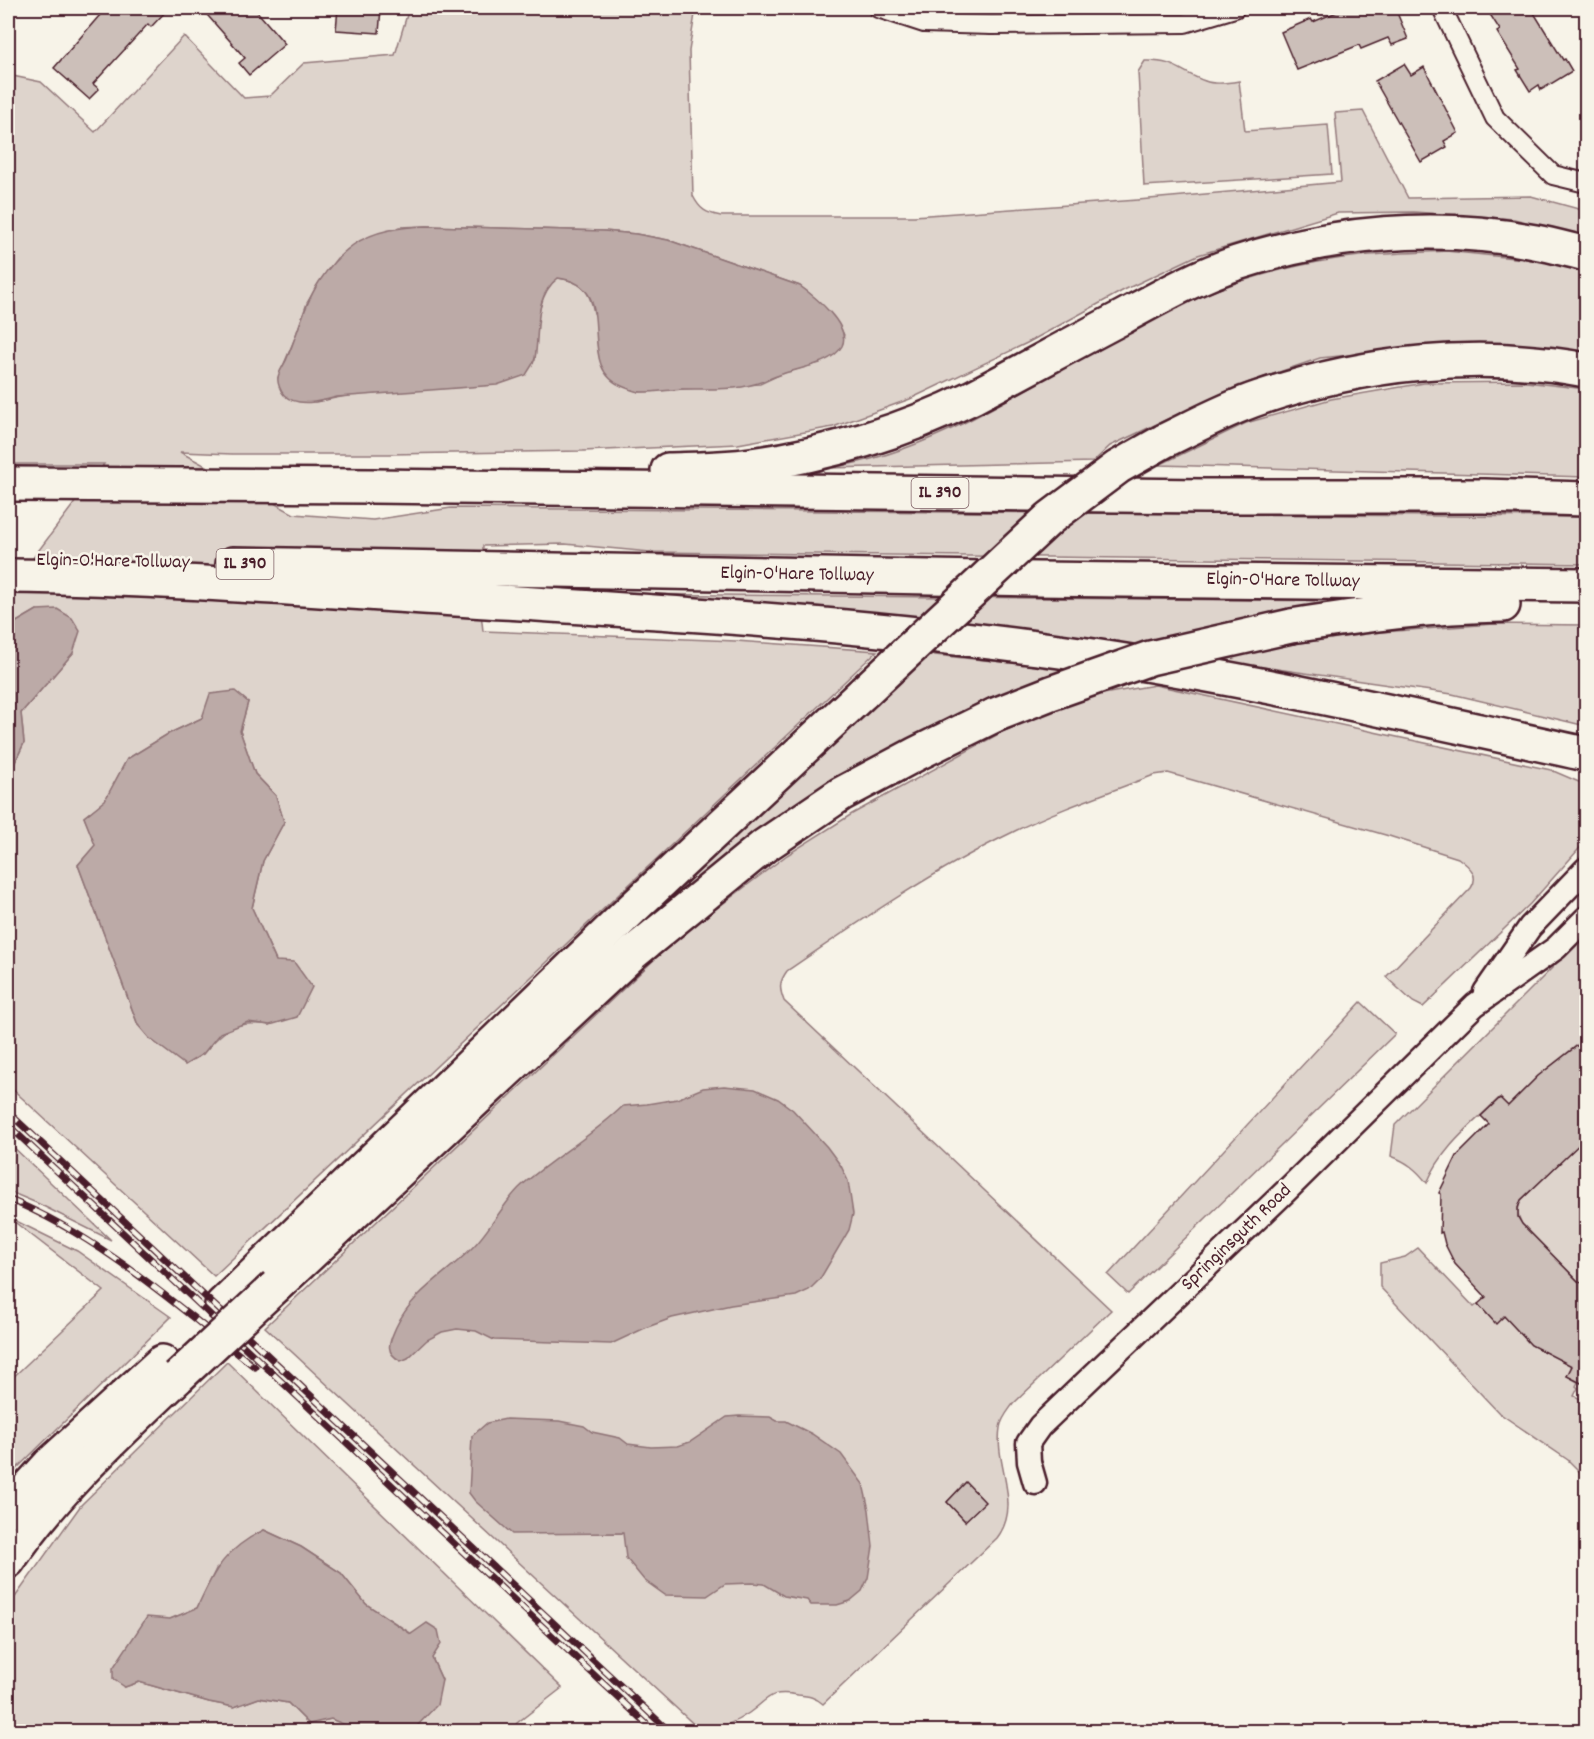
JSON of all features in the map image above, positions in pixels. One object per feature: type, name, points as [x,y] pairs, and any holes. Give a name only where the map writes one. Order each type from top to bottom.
[{"type":"highway","points":[[372,486],[414,473],[683,470],[749,466],[800,456],[861,440],[922,420],[972,398],[1205,275],[1289,249],[1343,238],[1398,232],[1451,232],[1534,242],[1587,254]]},
{"type":"highway","points":[[267,1278],[624,918],[1050,518],[1118,467],[1215,416],[1257,399],[1305,384],[1358,372],[1407,364],[1461,360],[1562,366],[1587,370]]},
{"type":"highway","name":"IL 390","points":[[8,484],[1484,496],[1587,499]]},
{"type":"highway","name":"Elgin-O'Hare Tollway","points":[[8,560],[109,561],[482,585],[1012,579],[1587,585]]},
{"type":"highway","points":[[8,576],[482,585],[711,615],[900,632],[1039,648],[1216,676],[1587,754]]},
{"type":"highway","points":[[8,1510],[49,1465],[170,1369],[267,1278],[633,953],[764,846],[841,794],[995,715],[1150,658],[1291,626],[1396,610],[1452,606],[1587,605]]},
{"type":"highway","points":[[8,1561],[29,1530],[170,1369]]},
{"type":"street","points":[[878,8],[924,23],[991,16],[1185,23],[1235,8]]},
{"type":"street","points":[[1442,8],[1495,118],[1552,175],[1587,183]]},
{"type":"street","name":"Springinsguth Road","points":[[1475,1005],[1530,927],[1587,869]]},
{"type":"street","name":"Springinsguth Road","points":[[1035,1483],[1029,1462],[1028,1443],[1040,1426],[1286,1191],[1475,1005],[1556,948],[1587,918]]},
{"type":"shaded area","points":[[409,8],[696,8],[689,51],[693,196],[704,210],[721,216],[914,216],[1138,200],[1341,182],[1335,113],[1363,111],[1408,198],[1531,196],[1586,211],[1586,237],[1514,219],[1414,212],[1338,213],[1198,255],[1124,290],[1027,343],[910,399],[833,427],[738,444],[583,451],[389,454],[180,452],[294,514],[373,520],[451,508],[1586,517],[1586,564],[650,552],[565,544],[483,546],[481,613],[483,631],[736,641],[877,651],[214,1276],[8,1085],[8,777],[24,743],[21,713],[73,653],[37,610],[8,627],[8,591],[104,464],[8,464],[8,75],[41,82],[95,132],[184,36],[244,98],[270,96],[304,63],[395,55]],"holes":[[[399,227],[604,231],[668,240],[800,286],[825,307],[844,335],[820,363],[783,373],[760,384],[639,392],[594,313],[587,293],[578,284],[558,278],[550,285],[541,304],[535,360],[315,402],[278,378],[307,303],[337,258]],[[248,702],[240,731],[255,774],[276,796],[284,822],[263,861],[252,908],[276,961],[270,1025],[248,1024],[232,1028],[218,1037],[203,1054],[138,1025],[78,865],[96,845],[84,817],[105,801],[127,759],[168,734],[202,718]]]},
{"type":"shaded area","points":[[1145,61],[1164,62],[1209,82],[1239,81],[1245,131],[1328,125],[1332,174],[1144,186],[1138,72]]},
{"type":"shaded area","points":[[427,226],[604,231],[668,240],[800,286],[822,304],[837,321],[844,338],[842,346],[824,361],[748,386],[637,392],[608,377],[600,363],[594,311],[589,296],[578,284],[558,278],[550,285],[541,304],[535,358],[526,375],[497,385],[337,397],[310,402],[296,401],[284,395],[278,382],[279,373],[309,300],[338,257],[370,236],[398,228]]},
{"type":"shaded area","points":[[1446,251],[1544,261],[1586,272],[1586,353],[1469,343],[1320,358],[1238,386],[1110,446],[1093,462],[828,468],[879,457],[928,439],[975,417],[1158,315],[1224,287],[1321,261],[1371,255]]},
{"type":"shaded area","points":[[1526,382],[1586,389],[1586,477],[1159,465],[1246,423],[1331,399],[1424,383]]},
{"type":"shaded area","points":[[626,594],[1348,601],[1287,611],[1130,649]]},
{"type":"shaded area","points":[[57,609],[72,618],[80,631],[73,653],[21,713],[24,743],[8,777],[8,627],[37,610]]},
{"type":"shaded area","points":[[1494,624],[1586,625],[1586,726],[1452,694],[1214,660],[1293,644],[1381,632]]},
{"type":"shaded area","points":[[925,654],[1072,669],[806,801],[707,871],[641,927],[636,921]]},
{"type":"shaded area","points":[[1155,685],[1551,770],[1586,785],[1586,841],[1530,904],[1423,1007],[1413,1002],[1386,977],[1471,888],[1474,875],[1466,864],[1458,858],[1389,836],[1168,773],[1154,775],[1065,809],[984,847],[898,897],[787,971],[782,978],[781,985],[784,1001],[1111,1310],[1013,1404],[1003,1418],[999,1442],[1008,1512],[997,1538],[823,1704],[809,1696],[781,1694],[770,1696],[732,1723],[701,1731],[265,1327],[675,940],[787,855],[852,814],[1002,732],[1080,698]],"holes":[[[965,1483],[965,1521],[947,1502]]]},
{"type":"shaded area","points":[[235,691],[248,702],[240,731],[255,774],[276,796],[284,822],[263,861],[252,908],[276,961],[294,962],[312,987],[297,1017],[270,1025],[248,1022],[220,1033],[203,1054],[185,1065],[149,1038],[138,1025],[78,865],[95,845],[84,817],[105,800],[127,759],[168,734],[202,718],[210,694]]},
{"type":"shaded area","points":[[1586,934],[1586,1038],[1538,1076],[1508,1106],[1499,1098],[1449,1147],[1427,1183],[1411,1166],[1391,1156],[1395,1125]]},
{"type":"shaded area","points":[[1361,1002],[1395,1034],[1128,1294],[1108,1275]]},
{"type":"shaded area","points":[[724,1086],[755,1089],[778,1099],[793,1110],[827,1147],[841,1166],[848,1181],[853,1214],[849,1230],[820,1279],[809,1290],[796,1296],[731,1305],[672,1318],[611,1344],[494,1340],[476,1331],[457,1329],[442,1332],[427,1340],[408,1358],[401,1361],[395,1358],[389,1346],[396,1327],[411,1303],[478,1242],[513,1195],[532,1177],[598,1128],[623,1106],[677,1099],[703,1088]]},
{"type":"shaded area","points":[[1586,1137],[1586,1285],[1578,1281],[1522,1224],[1518,1212],[1521,1200]]},
{"type":"shaded area","points":[[8,1142],[111,1240],[8,1191]]},
{"type":"shaded area","points":[[8,1217],[77,1251],[171,1317],[8,1477],[8,1382],[104,1291]]},
{"type":"shaded area","points":[[1418,1248],[1474,1307],[1478,1304],[1496,1323],[1504,1316],[1531,1345],[1572,1366],[1567,1376],[1578,1382],[1574,1396],[1585,1401],[1586,1399],[1586,1478],[1568,1460],[1499,1413],[1380,1287],[1380,1263],[1405,1257]]},
{"type":"shaded area","points":[[227,1362],[562,1688],[517,1723],[512,1731],[419,1731],[418,1726],[442,1680],[432,1658],[412,1634],[366,1604],[341,1573],[301,1547],[264,1530],[216,1569],[197,1608],[170,1619],[125,1687],[139,1682],[234,1707],[259,1698],[288,1703],[309,1724],[331,1719],[360,1731],[8,1732],[8,1607],[81,1505]]},
{"type":"shaded area","points":[[727,1417],[770,1417],[777,1421],[786,1421],[812,1434],[841,1454],[863,1484],[873,1546],[868,1578],[862,1591],[850,1601],[837,1605],[811,1605],[807,1600],[784,1596],[764,1584],[752,1583],[725,1584],[707,1596],[665,1595],[644,1580],[626,1558],[623,1533],[512,1534],[469,1493],[472,1436],[487,1423],[506,1419],[559,1421],[584,1426],[592,1432],[620,1438],[628,1444],[651,1447],[677,1446],[690,1442]]},
{"type":"shaded area","points":[[264,1530],[301,1547],[341,1573],[366,1604],[411,1634],[427,1623],[438,1630],[441,1644],[432,1658],[442,1680],[437,1705],[418,1725],[419,1731],[360,1731],[331,1719],[309,1724],[288,1703],[259,1698],[234,1707],[139,1682],[125,1687],[113,1679],[113,1668],[147,1617],[170,1619],[197,1608],[209,1582],[222,1562],[239,1545]]},
{"type":"building","points":[[106,8],[169,8],[151,27],[148,24],[93,84],[99,89],[89,99],[54,68]]},
{"type":"building","points":[[201,8],[254,8],[285,44],[249,75],[239,63],[245,58]]},
{"type":"building","points":[[338,8],[381,8],[379,33],[336,30]]},
{"type":"building","points":[[1346,8],[1395,8],[1408,39],[1392,45],[1388,38],[1361,49],[1359,45],[1297,70],[1281,32],[1311,19],[1313,22]]},
{"type":"building","points":[[1486,8],[1531,8],[1572,71],[1541,90],[1539,85],[1530,91],[1517,70],[1520,69],[1497,32],[1500,30]]},
{"type":"building","points":[[1404,64],[1411,75],[1424,67],[1458,133],[1444,141],[1447,147],[1421,162],[1375,81]]},
{"type":"building","points":[[1587,1038],[1587,1137],[1521,1200],[1518,1217],[1522,1224],[1578,1281],[1587,1285],[1587,1386],[1567,1376],[1572,1366],[1531,1345],[1504,1316],[1496,1324],[1478,1304],[1486,1297],[1455,1264],[1442,1232],[1440,1233],[1441,1194],[1439,1193],[1457,1156],[1489,1124],[1481,1116],[1500,1098],[1508,1106],[1538,1076]]},
{"type":"building","points":[[966,1482],[985,1502],[965,1521],[947,1502]]},
{"type":"railway","points":[[8,1112],[670,1732]]},
{"type":"railway","points":[[8,1125],[655,1732]]},
{"type":"railway","points":[[8,1199],[42,1214],[106,1252],[255,1367]]}]
